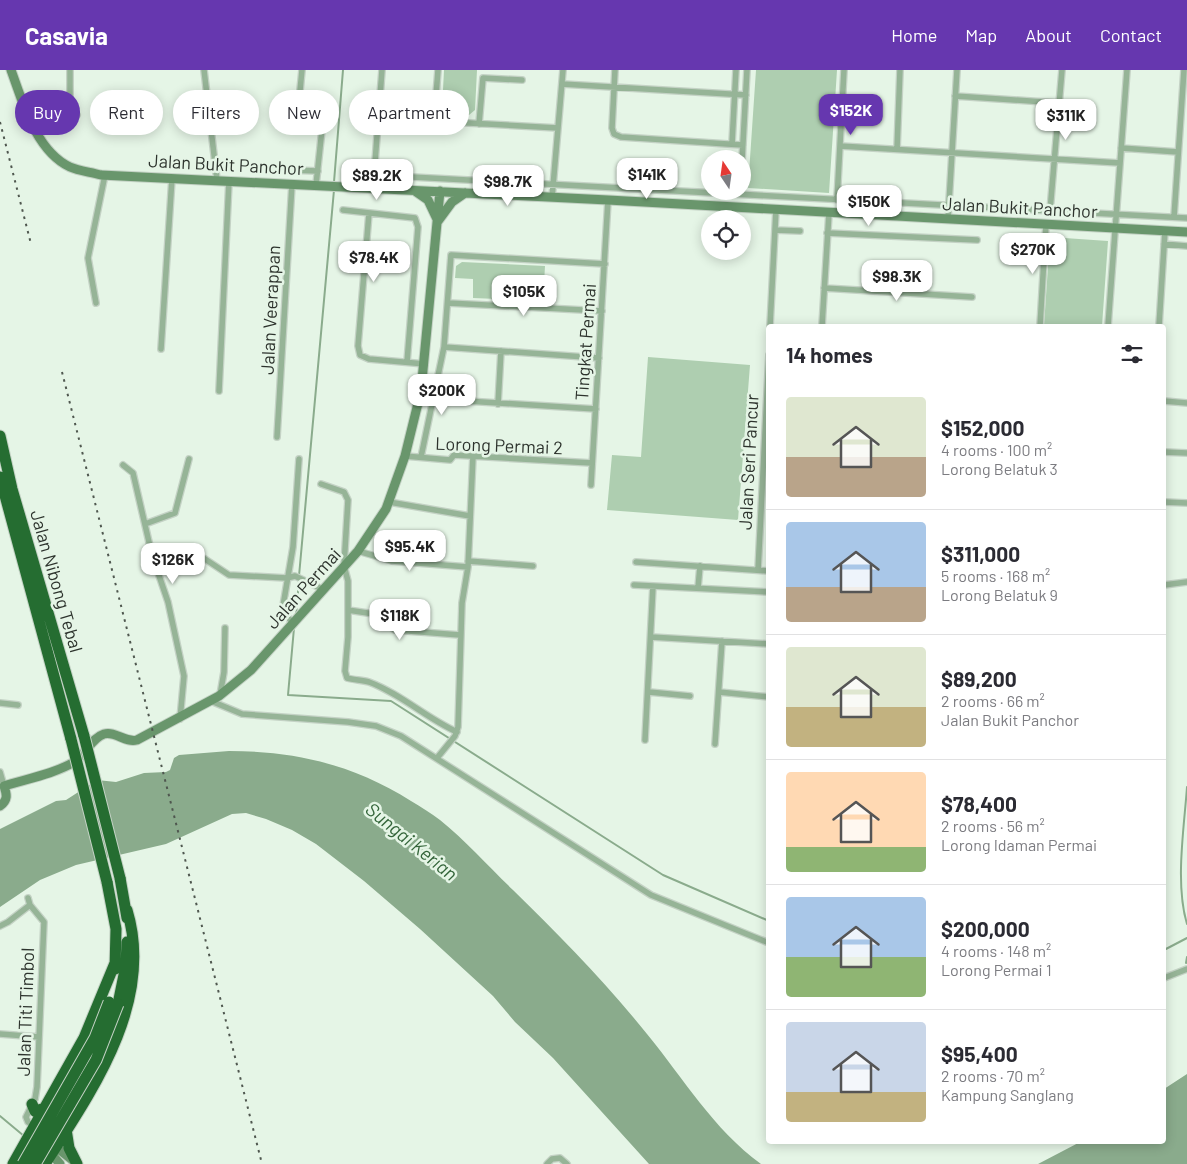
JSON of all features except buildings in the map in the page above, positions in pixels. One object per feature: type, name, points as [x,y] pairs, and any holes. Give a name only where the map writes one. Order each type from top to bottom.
[{"type":"highway","name":"Jalan Nibong Tebal","points":[[0,436],[12,490],[84,736],[127,910]]},
{"type":"highway","name":"Jalan Nibong Tebal","points":[[0,477],[2,492],[71,739],[107,882],[116,930],[115,963]]},
{"type":"highway","points":[[35,1164],[96,1060],[114,1003],[127,948],[127,910]]},
{"type":"highway","points":[[51,1155],[113,1047],[128,1004],[134,958],[132,927],[127,910]]},
{"type":"highway","points":[[23,1164],[114,1003],[115,963]]},
{"type":"highway","points":[[13,1164],[34,1126],[40,1106],[84,1038],[115,963]]},
{"type":"highway","points":[[40,1106],[51,1119],[68,1125]]},
{"type":"highway","points":[[68,1125],[69,1148],[77,1164]]},
{"type":"main road","name":"Jalan Bukit Panchor","points":[[11,70],[19,90]]},
{"type":"main road","name":"Jalan Bukit Panchor","points":[[41,135],[53,155],[71,168],[105,175],[465,192],[1187,232]]},
{"type":"main road","points":[[414,190],[428,200],[438,221],[452,202],[465,192]]},
{"type":"main road","name":"Jalan Permai","points":[[4,786],[70,764],[81,758],[101,735],[115,735],[133,741],[219,696],[251,670],[358,551],[389,502],[405,456],[419,398],[425,364],[440,191]]},
{"type":"main road","points":[[0,806],[6,801],[7,795],[4,786]]},
{"type":"main road","points":[[34,1126],[51,1155],[60,1164]]},
{"type":"main road","points":[[51,1155],[77,1164]]},
{"type":"street","points":[[70,70],[70,90]]},
{"type":"street","points":[[204,70],[217,180]]},
{"type":"street","points":[[300,90],[302,70]]},
{"type":"street","points":[[380,90],[382,70]]},
{"type":"street","points":[[436,90],[438,70]]},
{"type":"street","points":[[552,198],[563,70]]},
{"type":"street","points":[[614,70],[612,128],[614,134],[620,137],[743,145]]},
{"type":"street","points":[[732,144],[736,70]]},
{"type":"street","points":[[743,150],[747,70]]},
{"type":"street","points":[[837,200],[844,70]]},
{"type":"street","points":[[897,149],[900,70]]},
{"type":"street","points":[[948,220],[957,70]]},
{"type":"street","points":[[1050,211],[1062,70]]},
{"type":"street","points":[[1108,324],[1127,70]]},
{"type":"street","points":[[1174,217],[1184,70]]},
{"type":"street","points":[[479,124],[483,78],[522,80]]},
{"type":"street","points":[[562,84],[746,94]]},
{"type":"street","points":[[955,96],[1059,103]]},
{"type":"street","points":[[469,123],[558,128]]},
{"type":"street","points":[[316,185],[322,135]]},
{"type":"street","points":[[373,189],[377,135]]},
{"type":"street","points":[[840,146],[1120,163]]},
{"type":"street","points":[[1121,148],[1178,152]]},
{"type":"street","points":[[289,170],[318,171]]},
{"type":"street","points":[[96,303],[88,258],[105,175]]},
{"type":"street","points":[[374,175],[701,191]]},
{"type":"street","points":[[161,349],[172,178]]},
{"type":"street","points":[[219,390],[229,181]]},
{"type":"street","name":"Jalan Veerappan","points":[[277,437],[292,184]]},
{"type":"street","points":[[751,194],[1187,218]]},
{"type":"street","name":"Tingkat Permai","points":[[591,485],[608,200]]},
{"type":"street","points":[[343,210],[415,218],[418,227],[407,362]]},
{"type":"street","points":[[770,324],[776,210]]},
{"type":"street","points":[[369,213],[358,346],[360,355],[369,359],[425,364]]},
{"type":"street","points":[[822,324],[829,213]]},
{"type":"street","points":[[1040,324],[1046,225]]},
{"type":"street","points":[[775,230],[800,231]]},
{"type":"street","points":[[1159,324],[1165,231]]},
{"type":"street","points":[[827,233],[977,240]]},
{"type":"street","points":[[1164,244],[1187,246]]},
{"type":"street","points":[[421,457],[435,400],[444,347],[451,255],[605,264]]},
{"type":"street","points":[[824,288],[972,297]]},
{"type":"street","points":[[448,303],[602,311]]},
{"type":"street","points":[[444,347],[599,358]]},
{"type":"street","points":[[498,404],[501,351]]},
{"type":"street","points":[[419,398],[596,409]]},
{"type":"street","points":[[1166,401],[1187,403]]},
{"type":"street","name":"Jalan Seri Pancur","points":[[758,570],[766,414]]},
{"type":"street","points":[[1166,452],[1187,453]]},
{"type":"street","name":"Lorong Permai 2","points":[[405,456],[450,460],[454,455],[592,463]]},
{"type":"street","points":[[439,755],[456,734],[460,635],[462,603],[468,564],[473,456]]},
{"type":"street","points":[[293,623],[284,613],[283,606],[293,547],[299,458]]},
{"type":"street","points":[[145,524],[175,513],[189,459]]},
{"type":"street","points":[[123,465],[133,473],[152,555],[168,602],[184,676],[180,718]]},
{"type":"street","points":[[321,484],[344,492],[348,500],[344,566],[348,581],[345,671],[347,678],[374,685],[414,707],[433,721],[456,734]]},
{"type":"street","points":[[389,502],[470,516]]},
{"type":"street","points":[[1166,502],[1187,503]]},
{"type":"street","points":[[358,551],[392,561],[533,566]]},
{"type":"street","points":[[205,559],[230,575],[287,578],[295,576],[322,589]]},
{"type":"street","points":[[636,562],[766,571]]},
{"type":"street","points":[[698,588],[700,566]]},
{"type":"street","points":[[1166,584],[1187,582]]},
{"type":"street","points":[[634,585],[766,592]]},
{"type":"street","points":[[645,740],[649,692],[653,586]]},
{"type":"street","points":[[348,610],[374,614],[394,630],[460,635]]},
{"type":"street","points":[[219,696],[224,672],[225,628]]},
{"type":"street","points":[[651,637],[766,644]]},
{"type":"street","points":[[715,744],[722,641]]},
{"type":"street","points":[[649,692],[690,696]]},
{"type":"street","points":[[719,692],[766,697]]},
{"type":"street","points":[[211,701],[242,714],[376,726],[401,736],[439,755],[651,895],[766,942]]},
{"type":"street","points":[[0,703],[18,705]]},
{"type":"street","points":[[0,772],[4,786]]},
{"type":"street","name":"Jalan Titi Timbol","points":[[0,926],[8,922],[29,902],[44,922],[36,1093],[40,1106]]},
{"type":"street","points":[[1166,977],[1187,970]]},
{"type":"street","points":[[0,1034],[39,1037]]},
{"type":"street","points":[[547,1164],[552,1159],[560,1158],[567,1164]]},
{"type":"shaded area","points":[[444,70],[477,70],[475,110],[469,115],[469,90],[443,90]]},
{"type":"shaded area","points":[[756,70],[837,70],[829,193],[751,188],[751,150]]},
{"type":"shaded area","points":[[1050,237],[1108,241],[1102,324],[1044,324]]},
{"type":"shaded area","points":[[462,262],[545,266],[543,301],[473,298],[473,279],[455,278],[456,266]]},
{"type":"shaded area","points":[[648,357],[750,365],[738,520],[607,510],[612,455],[641,457]]},
{"type":"water","name":"Sungai Kerian","points":[[229,751],[301,757],[346,769],[390,789],[440,820],[468,845],[582,960],[631,1015],[700,1103],[728,1135],[761,1164],[649,1164],[553,1058],[515,1022],[493,996],[420,929],[364,881],[316,844],[292,830],[266,819],[246,813],[232,814],[166,844],[76,865],[40,880],[0,907],[0,829],[56,801],[66,800],[97,780],[116,782],[144,773],[166,772],[170,770],[174,758],[179,755]]},
{"type":"water","points":[[1187,1074],[1187,1164],[1038,1164],[1076,1144],[1166,1144],[1166,1088]]},
{"type":"waterway","points":[[334,182],[343,70]]},
{"type":"waterway","points":[[299,576],[334,190]]},
{"type":"waterway","points":[[296,616],[299,580]]},
{"type":"waterway","points":[[294,628],[288,695],[391,701],[663,875],[766,920]]},
{"type":"waterway","points":[[1187,787],[1181,874],[1183,908],[1187,924]]},
{"type":"waterway","points":[[1166,949],[1187,938]]},
{"type":"waterway","points":[[1186,963],[1187,957]]},
{"type":"waterway","points":[[0,1116],[24,1136]]},
{"type":"railway","points":[[0,122],[31,244]]},
{"type":"railway","points":[[62,372],[262,1164]]}]
